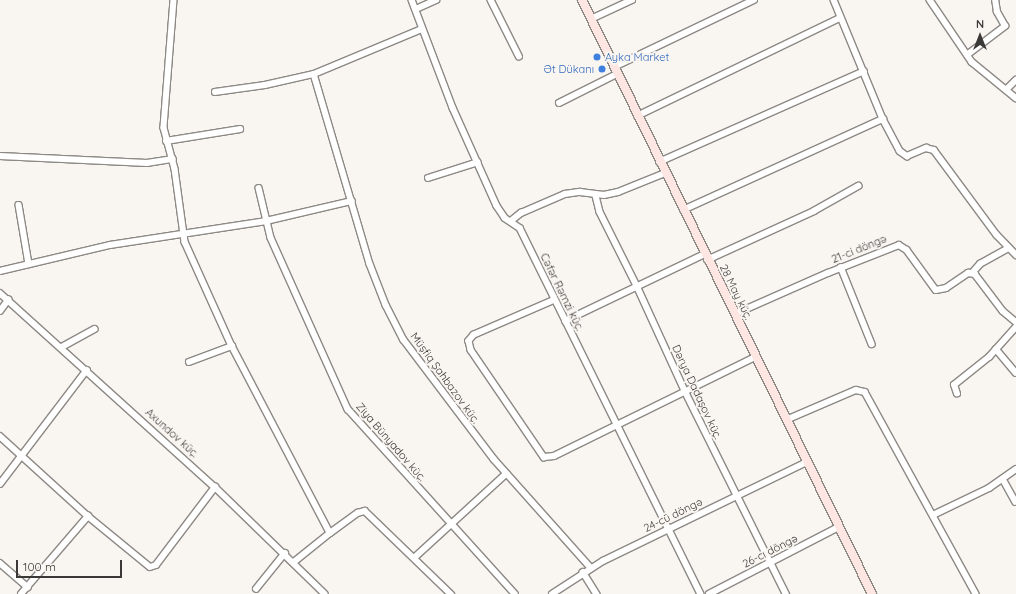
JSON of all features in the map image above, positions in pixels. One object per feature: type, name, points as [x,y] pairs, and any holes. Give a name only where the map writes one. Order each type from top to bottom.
[{"type":"main road","name":"28 May küç.","points":[[582,0],[659,162],[872,594]]},
{"type":"street","points":[[174,0],[164,128],[166,141],[173,158],[184,232],[204,288],[232,346],[330,533]]},
{"type":"street","name":"Cəfər Rəmzi küç.","points":[[412,0],[422,29],[497,206],[505,218],[520,228],[667,529],[701,594]]},
{"type":"street","points":[[416,9],[436,0]]},
{"type":"street","points":[[491,0],[519,56]]},
{"type":"street","points":[[591,19],[632,0]]},
{"type":"street","points":[[559,103],[616,71],[754,0]]},
{"type":"street","points":[[834,0],[840,18],[864,70],[883,118],[903,155],[912,155],[926,148],[934,150],[1008,248],[1016,255]]},
{"type":"street","points":[[930,0],[977,68],[1016,98]]},
{"type":"street","points":[[967,55],[1005,26],[997,12],[995,0]]},
{"type":"street","points":[[637,116],[840,18]]},
{"type":"street","points":[[215,92],[265,85],[314,74],[422,29]]},
{"type":"street","points":[[659,162],[864,70]]},
{"type":"street","name":"Müşfiq Şahbazov küç.","points":[[314,74],[370,264],[386,305],[404,340],[464,423],[506,474],[591,568]]},
{"type":"street","points":[[1006,90],[1016,80]]},
{"type":"street","points":[[683,210],[883,118]]},
{"type":"street","points":[[166,141],[240,129]]},
{"type":"street","points":[[0,156],[147,163],[173,158]]},
{"type":"street","points":[[428,178],[478,162]]},
{"type":"street","points":[[511,221],[521,213],[565,194],[580,192],[596,196],[618,192],[665,173]]},
{"type":"street","points":[[565,321],[637,286],[814,211],[858,186]]},
{"type":"street","name":"Ziya Bünyadov küç.","points":[[259,188],[266,221],[348,409],[515,594]]},
{"type":"street","name":"Dərya Dadaşov küç.","points":[[596,196],[600,212],[637,286],[685,390],[786,594]]},
{"type":"street","points":[[0,272],[110,245],[184,232],[266,221],[352,201]]},
{"type":"street","points":[[19,205],[29,264]]},
{"type":"street","name":"21-ci döngə","points":[[735,314],[841,268],[899,245],[906,250],[936,290],[946,288],[964,275],[972,273],[980,264],[1008,248]]},
{"type":"street","points":[[841,268],[872,344]]},
{"type":"street","points":[[972,273],[1016,322]]},
{"type":"street","name":"Axundov küç.","points":[[0,293],[62,347],[215,487],[285,553],[325,594]]},
{"type":"street","points":[[0,311],[8,300]]},
{"type":"street","points":[[555,300],[474,335],[469,341],[471,350],[544,457],[554,456],[685,390],[755,357]]},
{"type":"street","points":[[957,394],[954,385],[996,349],[1016,327]]},
{"type":"street","points":[[62,347],[94,329]]},
{"type":"street","points":[[189,362],[232,346]]},
{"type":"street","points":[[996,349],[1016,373]]},
{"type":"street","points":[[0,484],[87,370]]},
{"type":"street","points":[[786,420],[856,390],[862,390],[868,395],[976,594]]},
{"type":"street","points":[[0,436],[88,516],[148,566],[154,566],[215,487]]},
{"type":"street","name":"24-cü döngə","points":[[552,594],[583,572],[667,529],[807,462]]},
{"type":"street","points":[[934,515],[1003,479],[1016,469]]},
{"type":"street","points":[[414,558],[450,523],[506,474]]},
{"type":"street","points":[[1003,479],[1016,502]]},
{"type":"street","points":[[294,562],[358,513],[365,512],[451,594]]},
{"type":"street","points":[[21,594],[88,516]]},
{"type":"street","name":"26-cı döngə","points":[[709,594],[839,527]]},
{"type":"street","points":[[256,590],[285,553]]},
{"type":"street","points":[[0,563],[28,587]]},
{"type":"street","points":[[583,572],[598,594]]},
{"type":"place","name":"Ayka Market","points":[[597,57]]},
{"type":"place","name":"Ət Dükanı","points":[[602,69]]}]
